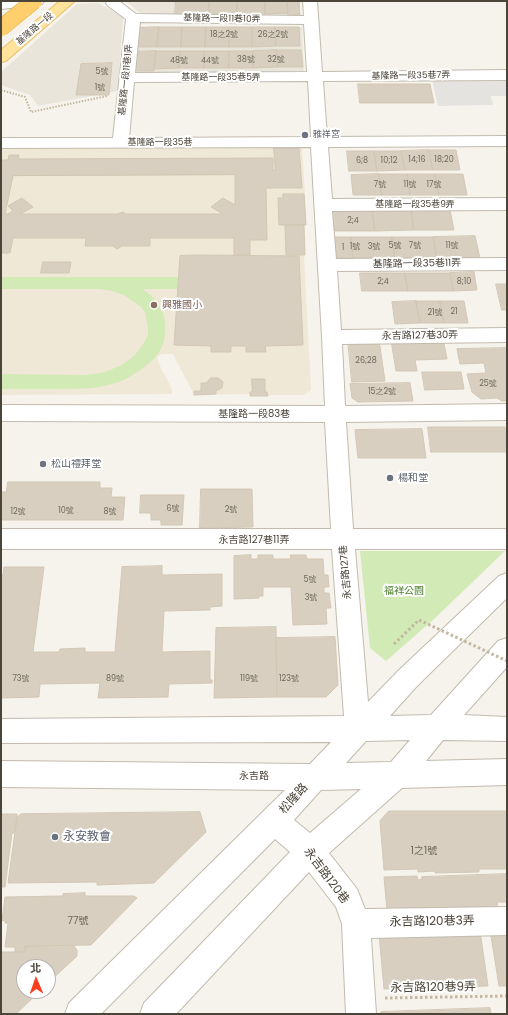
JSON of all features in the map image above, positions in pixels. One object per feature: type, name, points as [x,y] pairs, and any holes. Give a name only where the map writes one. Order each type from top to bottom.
[{"type":"highway","points":[[1,28],[35,1]]},
{"type":"main road","name":"基隆路一段","points":[[1,58],[68,1]]},
{"type":"street","points":[[1,5],[35,1]]},
{"type":"street","points":[[310,1],[310,20],[320,143],[332,337],[335,414]]},
{"type":"street","points":[[113,3],[133,18]]},
{"type":"street","name":"基隆路一段11巷10弄","points":[[133,18],[310,20]]},
{"type":"street","name":"基隆路一段11巷1弄","points":[[120,143],[133,18]]},
{"type":"street","name":"基隆路一段35巷7弄","points":[[315,78],[507,75]]},
{"type":"street","name":"基隆路一段35巷5弄","points":[[126,78],[315,78]]},
{"type":"street","points":[[320,143],[507,142]]},
{"type":"street","name":"基隆路一段35巷","points":[[1,143],[320,143]]},
{"type":"street","name":"基隆路一段35巷9弄","points":[[323,205],[507,204]]},
{"type":"street","name":"基隆路一段35巷11弄","points":[[327,265],[507,264]]},
{"type":"street","name":"永吉路127巷30弄","points":[[332,337],[507,335]]},
{"type":"street","name":"基隆路一段83巷","points":[[1,413],[335,414],[507,412]]},
{"type":"street","name":"永吉路127巷","points":[[335,414],[358,729]]},
{"type":"street","name":"永吉路127巷11弄","points":[[1,539],[507,539]]},
{"type":"street","name":"松隆路","points":[[80,1014],[274,821],[358,729],[408,678],[507,583]]},
{"type":"street","points":[[155,1014],[310,852],[398,774],[437,727],[507,649]]},
{"type":"street","points":[[1,731],[358,729],[437,727],[507,729]]},
{"type":"street","name":"永吉路","points":[[1,774],[314,777],[507,772]]},
{"type":"street","name":"永吉路120巷","points":[[274,821],[310,852],[347,899],[356,924],[361,1006]]},
{"type":"street","name":"永吉路120巷3弄","points":[[356,924],[507,921]]},
{"type":"path","points":[[1,90],[25,97],[31,112],[113,95],[125,95]]},
{"type":"path","points":[[394,644],[419,620],[507,661]]},
{"type":"path","name":"永吉路120巷9弄","points":[[361,1006],[507,996]]},
{"type":"shaded area","points":[[126,1],[300,1],[300,15],[141,14]]},
{"type":"shaded area","points":[[98,3],[123,17],[118,91],[38,106],[30,95],[1,85],[1,72],[77,4]]},
{"type":"shaded area","points":[[140,27],[302,27],[304,73],[134,72]]},
{"type":"shaded area","points":[[507,79],[507,96],[491,96],[493,105],[438,106],[432,80]]},
{"type":"shaded area","name":"興雅國小","points":[[299,146],[302,148],[305,193],[306,225],[304,225],[304,256],[311,390],[304,395],[194,395],[174,356],[172,354],[162,354],[157,357],[172,389],[172,394],[1,395],[1,147]]},
{"type":"green space","points":[[1,277],[179,277],[178,289],[143,289],[158,303],[161,308],[165,319],[165,337],[158,354],[152,361],[137,372],[116,383],[93,388],[1,389],[1,374],[86,375],[105,372],[122,365],[135,355],[144,343],[148,335],[148,328],[145,313],[141,307],[124,295],[100,289],[1,289]]},
{"type":"green space","name":"福祥公園","points":[[360,551],[505,551],[434,619],[386,661],[370,648]]},
{"type":"building","points":[[176,1],[209,1],[209,14],[175,14]]},
{"type":"building","points":[[209,1],[237,1],[237,14],[209,14]]},
{"type":"building","points":[[237,1],[265,1],[265,14],[237,14]]},
{"type":"building","points":[[265,1],[287,1],[288,13],[265,14]]},
{"type":"building","points":[[287,1],[299,1],[300,15],[288,15]]},
{"type":"building","points":[[159,27],[182,27],[181,47],[157,47]]},
{"type":"building","points":[[159,27],[157,47],[133,47],[136,28]]},
{"type":"building","points":[[182,27],[206,27],[205,47],[181,47]]},
{"type":"building","points":[[206,27],[229,27],[229,47],[205,47]]},
{"type":"building","points":[[229,27],[252,27],[252,47],[229,47]]},
{"type":"building","points":[[252,27],[275,27],[276,46],[252,47]]},
{"type":"building","points":[[275,27],[299,27],[300,46],[276,46]]},
{"type":"building","points":[[277,50],[301,50],[303,67],[278,67]]},
{"type":"building","points":[[277,50],[278,67],[253,68],[253,51]]},
{"type":"building","points":[[156,51],[154,71],[131,71],[133,52]]},
{"type":"building","points":[[156,51],[180,51],[179,68],[154,69]]},
{"type":"building","points":[[180,51],[204,51],[204,68],[179,68]]},
{"type":"building","points":[[204,51],[229,51],[229,68],[204,68]]},
{"type":"building","points":[[229,51],[253,51],[253,68],[229,68]]},
{"type":"building","points":[[112,63],[109,95],[76,95],[81,64]]},
{"type":"building","points":[[358,84],[430,84],[434,103],[360,103]]},
{"type":"building","points":[[274,148],[299,148],[302,188],[266,188],[267,240],[250,240],[250,255],[234,255],[234,238],[150,238],[150,246],[122,246],[117,249],[113,246],[85,246],[86,238],[13,238],[10,253],[1,253],[1,160],[8,160],[9,155],[19,155],[18,159],[273,158],[273,170],[275,170]],"holes":[[[235,175],[235,205],[223,198],[211,207],[223,214],[126,214],[123,212],[117,214],[20,214],[33,207],[22,198],[8,206],[13,211],[5,214],[13,176]]]},
{"type":"building","points":[[429,150],[456,150],[460,170],[433,170]]},
{"type":"building","points":[[429,150],[433,170],[405,170],[401,151]]},
{"type":"building","points":[[347,151],[374,151],[377,171],[349,171]]},
{"type":"building","points":[[374,151],[401,151],[405,170],[377,171]]},
{"type":"building","points":[[379,174],[407,174],[410,195],[382,195]]},
{"type":"building","points":[[379,174],[382,195],[353,195],[351,175]]},
{"type":"building","points":[[407,174],[435,174],[439,195],[410,195]]},
{"type":"building","points":[[435,174],[463,174],[467,195],[439,195]]},
{"type":"building","points":[[283,194],[304,194],[306,225],[279,225],[278,198],[283,198]]},
{"type":"building","points":[[411,210],[450,210],[454,230],[414,230]]},
{"type":"building","points":[[411,210],[414,230],[375,231],[372,211]]},
{"type":"building","points":[[333,211],[372,211],[375,231],[335,231]]},
{"type":"building","points":[[304,225],[305,255],[286,255],[285,226]]},
{"type":"building","points":[[475,236],[480,258],[437,258],[433,237]]},
{"type":"building","points":[[333,237],[351,237],[353,258],[335,258]]},
{"type":"building","points":[[351,237],[392,237],[395,258],[353,258]]},
{"type":"building","points":[[392,237],[433,237],[437,258],[395,258]]},
{"type":"building","points":[[180,256],[299,256],[303,345],[265,346],[266,352],[246,352],[246,346],[231,346],[231,352],[211,352],[211,346],[174,345]]},
{"type":"building","points":[[43,262],[71,262],[69,273],[41,273]]},
{"type":"building","points":[[474,272],[477,290],[453,291],[450,273]]},
{"type":"building","points":[[360,273],[405,273],[408,291],[362,291]]},
{"type":"building","points":[[405,273],[450,273],[453,291],[408,291]]},
{"type":"building","points":[[496,284],[507,284],[507,310],[502,310]]},
{"type":"building","points":[[416,301],[440,301],[444,323],[420,323]]},
{"type":"building","points":[[416,301],[420,323],[395,324],[392,302]]},
{"type":"building","points":[[440,301],[464,301],[468,323],[444,323]]},
{"type":"building","points":[[443,339],[447,359],[415,360],[417,371],[396,371],[391,340]]},
{"type":"building","points":[[348,340],[379,340],[385,381],[352,382]]},
{"type":"building","points":[[507,348],[507,401],[502,401],[497,398],[481,399],[472,392],[467,374],[486,373],[484,363],[460,364],[457,349]]},
{"type":"building","points":[[422,372],[461,372],[464,389],[425,390]]},
{"type":"building","points":[[211,378],[218,378],[223,382],[222,388],[216,391],[216,394],[194,395],[194,391],[201,391],[201,383],[206,383]]},
{"type":"building","points":[[252,379],[265,379],[265,392],[267,392],[268,396],[250,396],[250,392],[252,392]]},
{"type":"building","points":[[410,383],[413,401],[358,402],[352,398],[350,384]]},
{"type":"building","points":[[428,427],[505,427],[507,452],[431,452]]},
{"type":"building","points":[[422,429],[426,458],[358,458],[355,430]]},
{"type":"building","points":[[8,482],[100,482],[100,488],[112,488],[111,497],[125,497],[123,520],[1,520],[1,492],[6,492]]},
{"type":"building","points":[[201,489],[252,489],[253,527],[200,528]]},
{"type":"building","points":[[141,495],[184,495],[182,525],[161,525],[161,520],[151,520],[151,513],[140,513]]},
{"type":"building","points":[[251,555],[251,559],[258,559],[258,555],[273,555],[273,559],[291,559],[290,555],[306,555],[307,559],[323,559],[324,575],[328,575],[329,587],[324,587],[324,593],[329,593],[331,608],[326,608],[327,624],[293,625],[291,587],[263,587],[263,596],[259,596],[259,598],[234,599],[234,556]]},
{"type":"building","points":[[162,566],[162,575],[222,574],[222,606],[210,607],[210,610],[164,611],[162,652],[210,651],[210,680],[212,680],[212,683],[169,684],[168,697],[98,698],[100,683],[40,684],[39,697],[1,698],[1,575],[3,575],[4,567],[44,567],[33,652],[59,652],[60,649],[85,648],[85,652],[115,652],[122,567]]},
{"type":"building","points":[[276,627],[277,697],[214,698],[216,628]]},
{"type":"building","points":[[335,637],[338,685],[326,697],[277,697],[276,638]]},
{"type":"building","points":[[389,811],[507,811],[507,869],[479,869],[479,872],[435,873],[435,871],[418,872],[418,869],[384,870],[380,821]]},
{"type":"building","points":[[200,812],[206,832],[154,883],[97,885],[97,882],[8,883],[17,817],[21,814]]},
{"type":"building","points":[[1,814],[17,814],[15,833],[12,833],[5,887],[1,887]]},
{"type":"building","points":[[507,874],[507,902],[497,902],[498,909],[387,911],[384,877],[417,876],[418,880],[422,879],[422,877]]},
{"type":"building","points":[[85,893],[85,896],[134,896],[137,898],[91,945],[25,946],[24,952],[15,952],[15,947],[5,947],[8,923],[5,923],[5,920],[2,921],[5,897],[63,896],[63,894]]},
{"type":"building","points":[[480,931],[488,986],[384,989],[379,934]]},
{"type":"building","points":[[507,935],[507,986],[499,986],[491,936]]},
{"type":"building","points":[[74,946],[77,950],[77,956],[56,976],[56,959],[16,959],[16,999],[32,999],[16,1014],[1,1014],[1,952],[25,952],[25,947]]},
{"type":"building","points":[[490,1008],[491,1014],[381,1014],[381,1012]]},
{"type":"place","name":"雅祥宮","points":[[305,135]]},
{"type":"place","name":"興雅國小","points":[[154,305]]},
{"type":"place","name":"松山禮拜堂","points":[[43,464]]},
{"type":"place","name":"楊和堂","points":[[390,478]]},
{"type":"place","name":"永安教會","points":[[55,837]]}]
